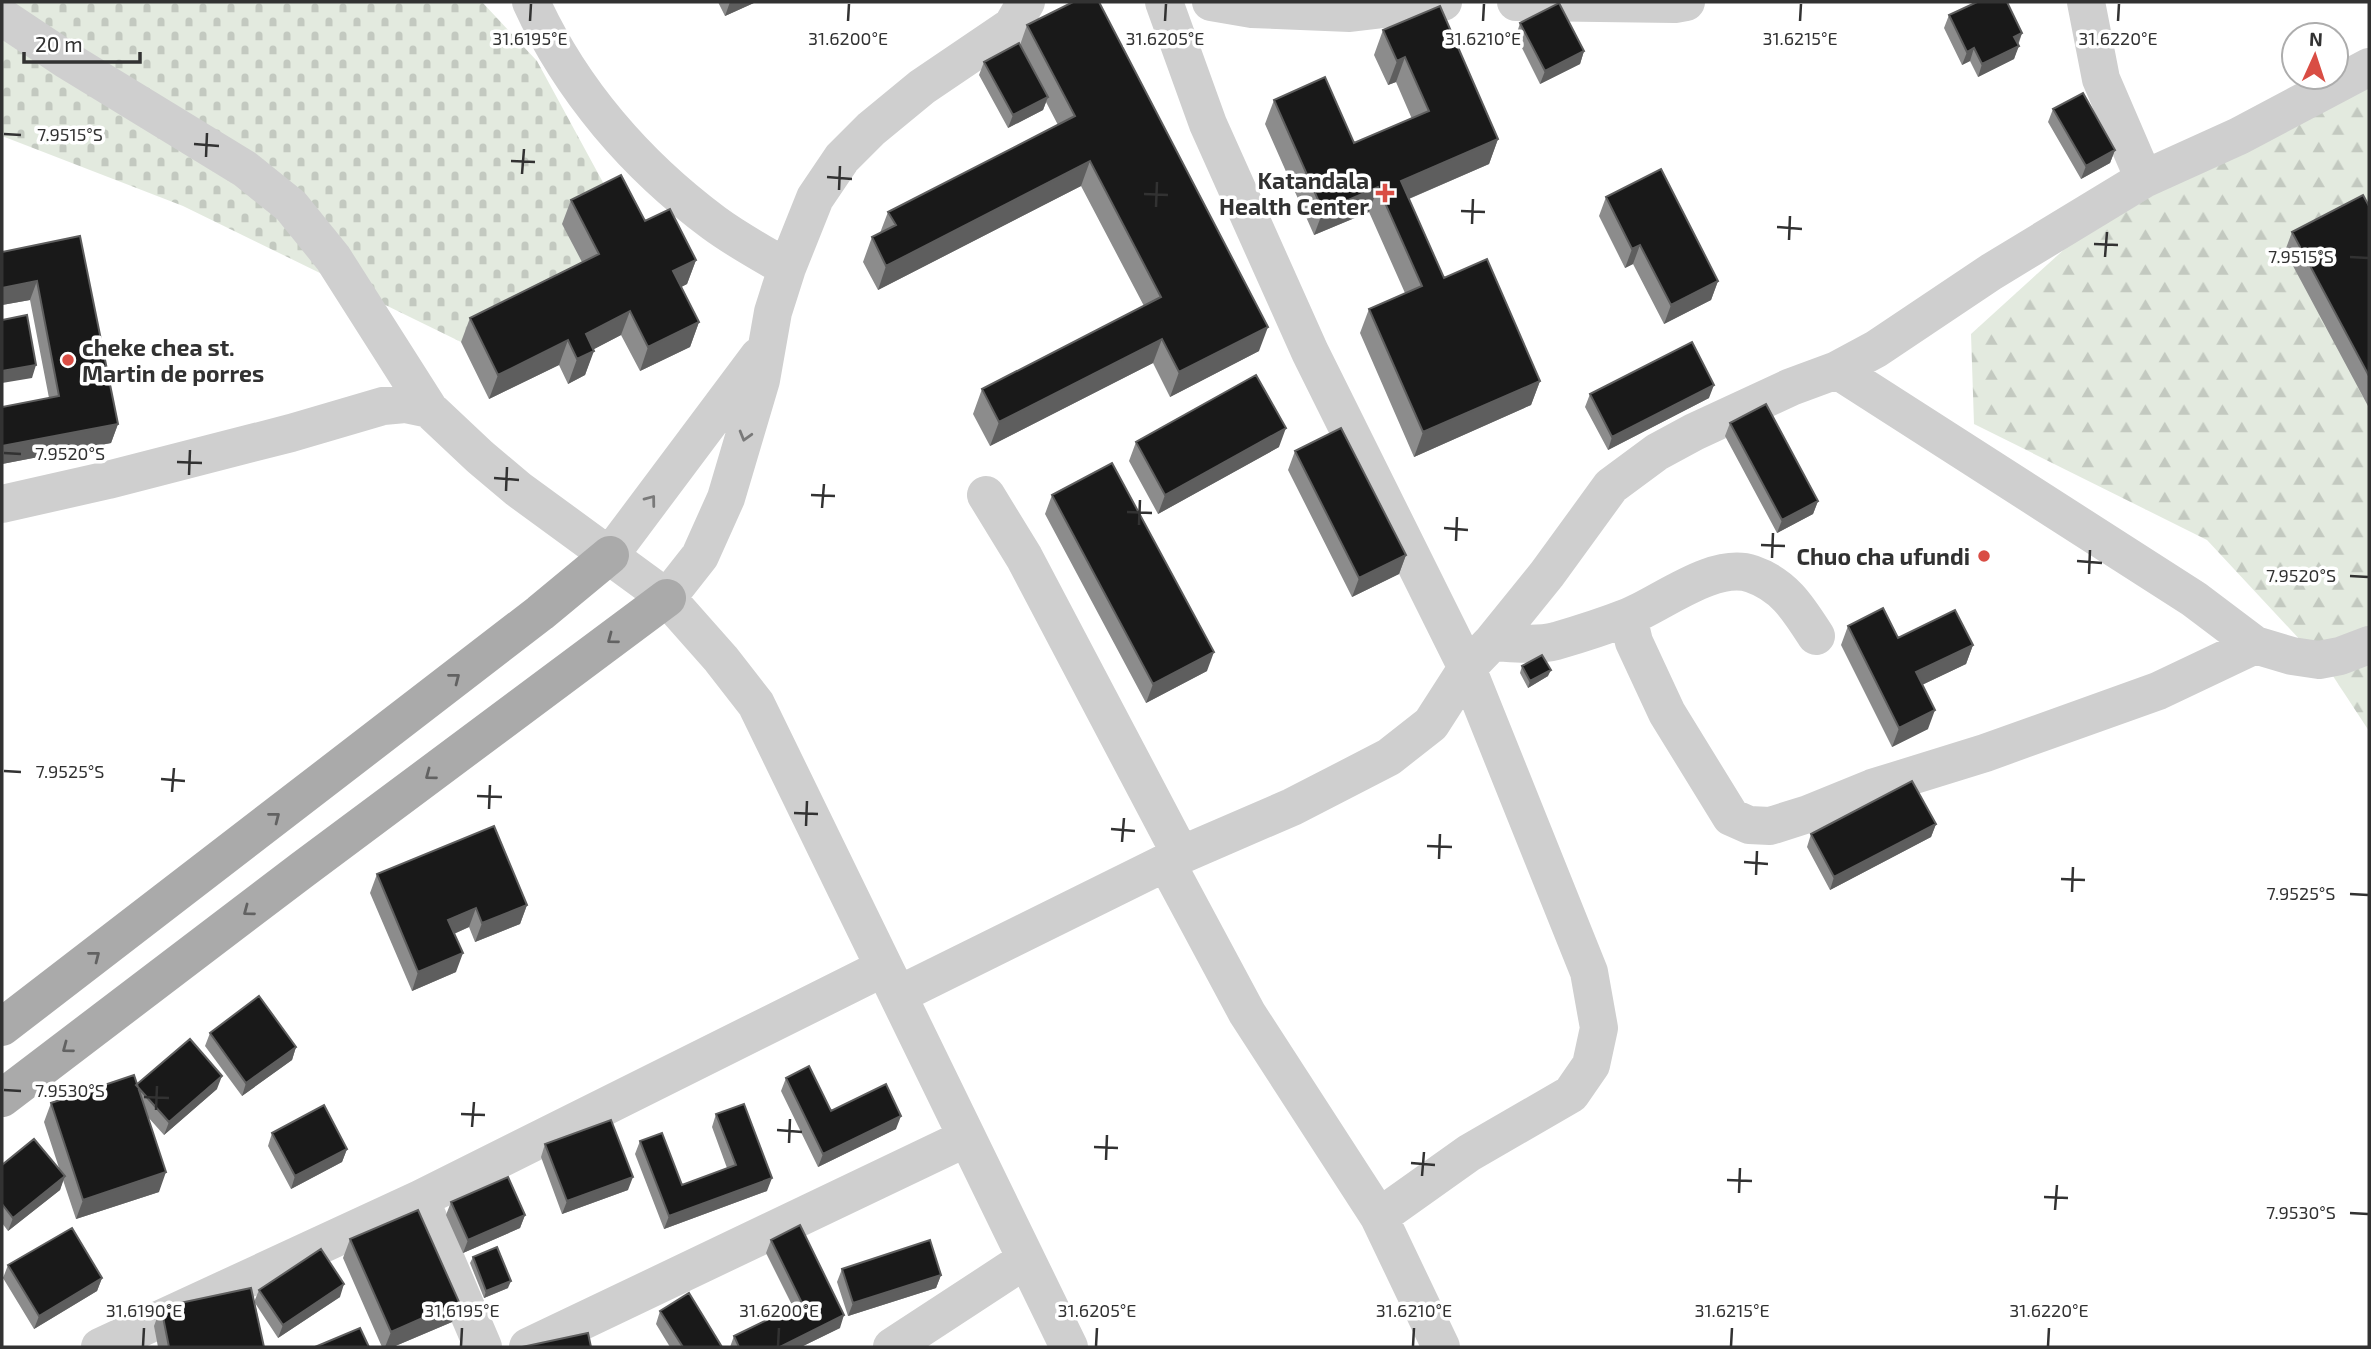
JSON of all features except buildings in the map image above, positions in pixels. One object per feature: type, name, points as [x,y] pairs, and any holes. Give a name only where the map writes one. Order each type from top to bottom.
[{"type":"main road","points":[[2,1027],[540,613],[610,555]]},
{"type":"main road","points":[[2,1098],[667,598]]},
{"type":"street","points":[[531,2],[543,29],[571,76],[610,128],[654,173],[715,224],[787,268]]},
{"type":"street","points":[[667,598],[700,556],[726,498],[761,380],[773,312],[815,198],[842,158],[871,129],[922,87],[1012,26],[1026,2]]},
{"type":"street","points":[[1164,2],[1208,124],[1310,352],[1480,655],[1539,843],[1588,972],[1599,1028],[1591,1065],[1571,1094],[1469,1153],[1380,1217]]},
{"type":"street","points":[[1211,2],[1252,9],[1350,12],[1443,2]]},
{"type":"street","points":[[1516,2],[1686,2]]},
{"type":"street","points":[[2087,2],[2101,79],[2144,179]]},
{"type":"street","points":[[2,17],[65,59],[245,169],[291,206],[340,268],[429,409],[509,481],[667,598],[721,659],[756,704],[1069,1347]]},
{"type":"street","points":[[100,1347],[890,981],[1292,807],[1389,757],[1431,724],[1480,655],[1546,574],[1611,486],[1657,452],[1791,387],[1837,370],[1876,349],[1991,272],[2144,179],[2239,135],[2369,67]]},
{"type":"street","points":[[610,555],[767,346]]},
{"type":"street","points":[[1837,370],[2194,599],[2255,645],[2291,656],[2319,660],[2340,656],[2369,645]]},
{"type":"street","points":[[2,504],[278,437],[383,406],[405,404],[429,409]]},
{"type":"street","points":[[986,495],[1024,557],[1174,858],[1247,1013],[1380,1217],[1441,1347]]},
{"type":"street","points":[[1480,655],[1555,641],[1628,617],[1689,584],[1726,573],[1749,573],[1773,584],[1792,599],[1816,636]]},
{"type":"street","points":[[1628,617],[1634,642],[1667,713],[1731,817],[1749,825],[1770,826],[1872,788],[1985,753],[2158,691],[2255,645]]},
{"type":"street","points":[[528,1347],[966,1138]]},
{"type":"street","points":[[420,1199],[483,1347]]},
{"type":"street","points":[[892,1347],[1026,1260]]},
{"type":"green space","points":[[2,2],[482,2],[537,61],[612,199],[590,278],[461,342],[183,206],[2,136]]},
{"type":"green space","points":[[2369,80],[2369,731],[2331,673],[2207,540],[1974,424],[1971,334],[2080,235]]},
{"type":"place","name":"Katandala Health Center","points":[[1385,193]]},
{"type":"place","name":"cheke chea st. Martin de porres","points":[[68,360]]},
{"type":"place","name":"Chuo cha ufundi","points":[[1984,556]]}]
